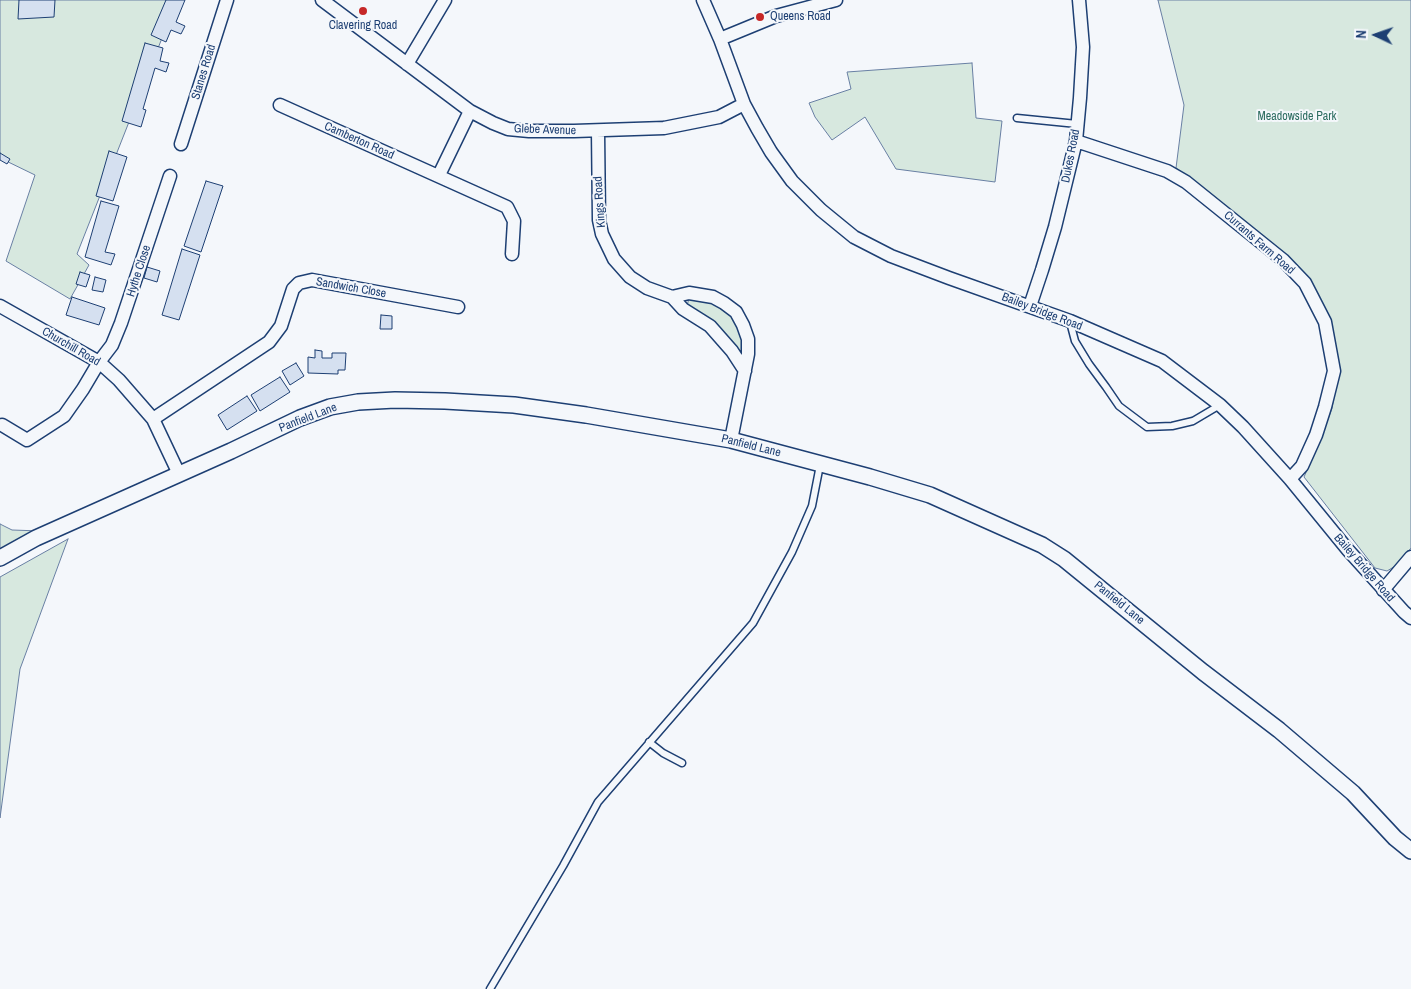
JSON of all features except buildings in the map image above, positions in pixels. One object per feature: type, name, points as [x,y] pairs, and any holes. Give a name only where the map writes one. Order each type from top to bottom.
[{"type":"street","name":"Stanes Road","points":[[181,144],[227,0]]},
{"type":"street","name":"Glebe Avenue","points":[[322,0],[470,111],[508,129],[529,131],[598,131],[664,128],[719,117],[744,104]]},
{"type":"street","points":[[407,64],[445,0]]},
{"type":"street","name":"Bailey Bridge Road","points":[[703,0],[720,39],[744,104],[771,152],[792,181],[821,210],[854,237],[891,256],[1070,321],[1162,361],[1220,405],[1252,436],[1348,550],[1383,590],[1411,618]]},
{"type":"street","points":[[720,39],[776,16],[836,0]]},
{"type":"street","name":"Dukes Road","points":[[1030,306],[1055,227],[1076,141],[1083,47],[1079,0]]},
{"type":"street","name":"Camberton Road","points":[[280,105],[507,207],[514,222],[512,254]]},
{"type":"street","points":[[439,176],[470,111]]},
{"type":"street","name":"Kings Road","points":[[598,131],[600,220],[602,234],[614,259],[630,277],[647,288],[672,297],[683,309],[710,326],[732,351],[745,371]]},
{"type":"street","name":"Currants Farm Road","points":[[1076,141],[1167,171],[1186,182],[1283,260],[1305,283],[1325,322],[1334,371],[1326,407],[1316,435],[1302,466],[1290,479]]},
{"type":"street","name":"Hythe Close","points":[[2,425],[27,440],[64,416],[98,362],[112,345],[170,176]]},
{"type":"street","name":"Sandwich Close","points":[[153,419],[269,342],[281,326],[293,289],[299,283],[312,280],[458,307]]},
{"type":"street","name":"Kings Road","points":[[672,297],[689,293],[713,296],[736,312],[743,325],[748,339],[748,354],[731,440]]},
{"type":"street","name":"Churchill Road","points":[[0,306],[98,362],[119,380],[153,419],[179,474]]},
{"type":"street","name":"Panfield Lane","points":[[0,558],[36,538],[300,418],[330,407],[358,402],[395,400],[514,405],[731,440],[930,495],[1042,545],[1064,559],[1203,672],[1279,730],[1353,793],[1394,838],[1411,851]]},
{"type":"street","points":[[1383,590],[1411,557]]},
{"type":"lane","points":[[1017,118],[1077,124]]},
{"type":"lane","points":[[1070,321],[1075,341],[1119,406],[1147,427],[1172,426],[1193,421],[1220,405]]},
{"type":"lane","points":[[490,989],[563,866],[598,802],[753,623],[792,552],[812,506],[820,464]]},
{"type":"lane","points":[[649,742],[662,753],[682,763]]},
{"type":"green space","points":[[0,0],[177,0],[77,254],[89,265],[70,299],[6,261],[35,175],[0,158]]},
{"type":"green space","name":"Meadowside Park","points":[[1158,0],[1411,0],[1411,548],[1397,565],[1387,571],[1375,568],[1304,477],[1332,408],[1338,370],[1308,280],[1214,197],[1176,168],[1184,105]]},
{"type":"green space","points":[[972,63],[976,118],[1002,121],[995,182],[896,169],[865,117],[832,140],[815,117],[809,103],[851,89],[847,72]]},
{"type":"green space","points":[[689,298],[707,299],[733,316],[743,334],[743,351],[739,352],[687,306]]},
{"type":"green space","points":[[0,524],[12,530],[41,531],[0,556]]},
{"type":"green space","points":[[68,539],[20,669],[0,818],[0,577]]},
{"type":"place","name":"Clavering Road","points":[[363,11]]},
{"type":"place","name":"Queens Road","points":[[760,17]]}]
